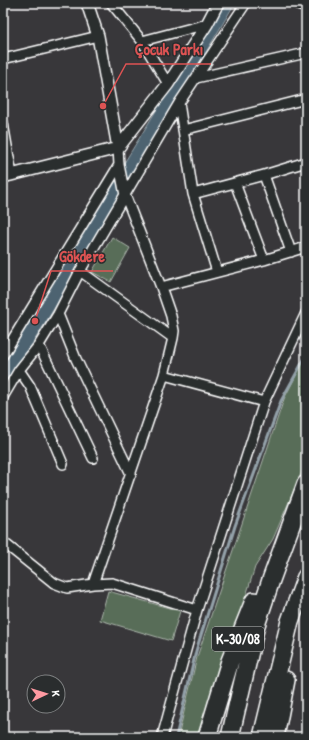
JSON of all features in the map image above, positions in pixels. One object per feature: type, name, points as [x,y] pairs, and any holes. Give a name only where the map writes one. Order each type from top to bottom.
[{"type":"highway","points":[[230,737],[256,625],[306,484]]},
{"type":"highway","name":"K-30/08","points":[[207,737],[230,661],[244,624],[264,575],[283,546]]},
{"type":"highway","points":[[262,737],[290,621],[306,578]]},
{"type":"highway","points":[[275,737],[306,578]]},
{"type":"street","points":[[87,3],[98,36],[125,195],[161,287],[171,316],[174,331],[164,375],[93,584]]},
{"type":"street","points":[[111,3],[142,41],[168,84]]},
{"type":"street","points":[[3,123],[8,176],[118,148],[168,84],[207,24],[218,3]]},
{"type":"street","points":[[3,397],[58,314],[80,271],[179,103],[246,3]]},
{"type":"street","points":[[299,3],[300,6],[306,4]]},
{"type":"street","points":[[142,41],[207,24]]},
{"type":"street","points":[[3,59],[98,36]]},
{"type":"street","points":[[196,78],[306,53]]},
{"type":"street","points":[[183,130],[306,99]]},
{"type":"street","points":[[179,103],[194,194],[217,272]]},
{"type":"street","points":[[194,194],[306,162]]},
{"type":"street","points":[[3,355],[119,165]]},
{"type":"street","points":[[264,175],[291,252]]},
{"type":"street","points":[[235,183],[264,260]]},
{"type":"street","points":[[161,287],[264,260],[306,247]]},
{"type":"street","points":[[80,271],[173,338]]},
{"type":"street","points":[[162,737],[197,610],[264,402],[306,313]]},
{"type":"street","points":[[58,314],[76,360],[131,474]]},
{"type":"street","points":[[38,345],[93,458]]},
{"type":"street","points":[[20,370],[33,393],[63,464]]},
{"type":"street","points":[[164,375],[264,402]]},
{"type":"street","points":[[3,542],[54,582],[67,588],[112,583],[197,610]]},
{"type":"green space","points":[[112,237],[130,248],[111,282],[92,272]]},
{"type":"green space","points":[[306,356],[306,462],[273,539],[255,567],[202,737],[178,737],[197,657],[284,399]]},
{"type":"green space","points":[[108,591],[180,611],[171,641],[100,620]]},
{"type":"water","points":[[222,3],[235,3],[52,312],[3,391],[3,361]]},
{"type":"waterway","points":[[176,737],[196,651],[235,526],[281,401],[306,356]]},
{"type":"place","name":"Çocuk Parkı","points":[[103,106]]},
{"type":"place","name":"Gökdere","points":[[35,321]]}]
